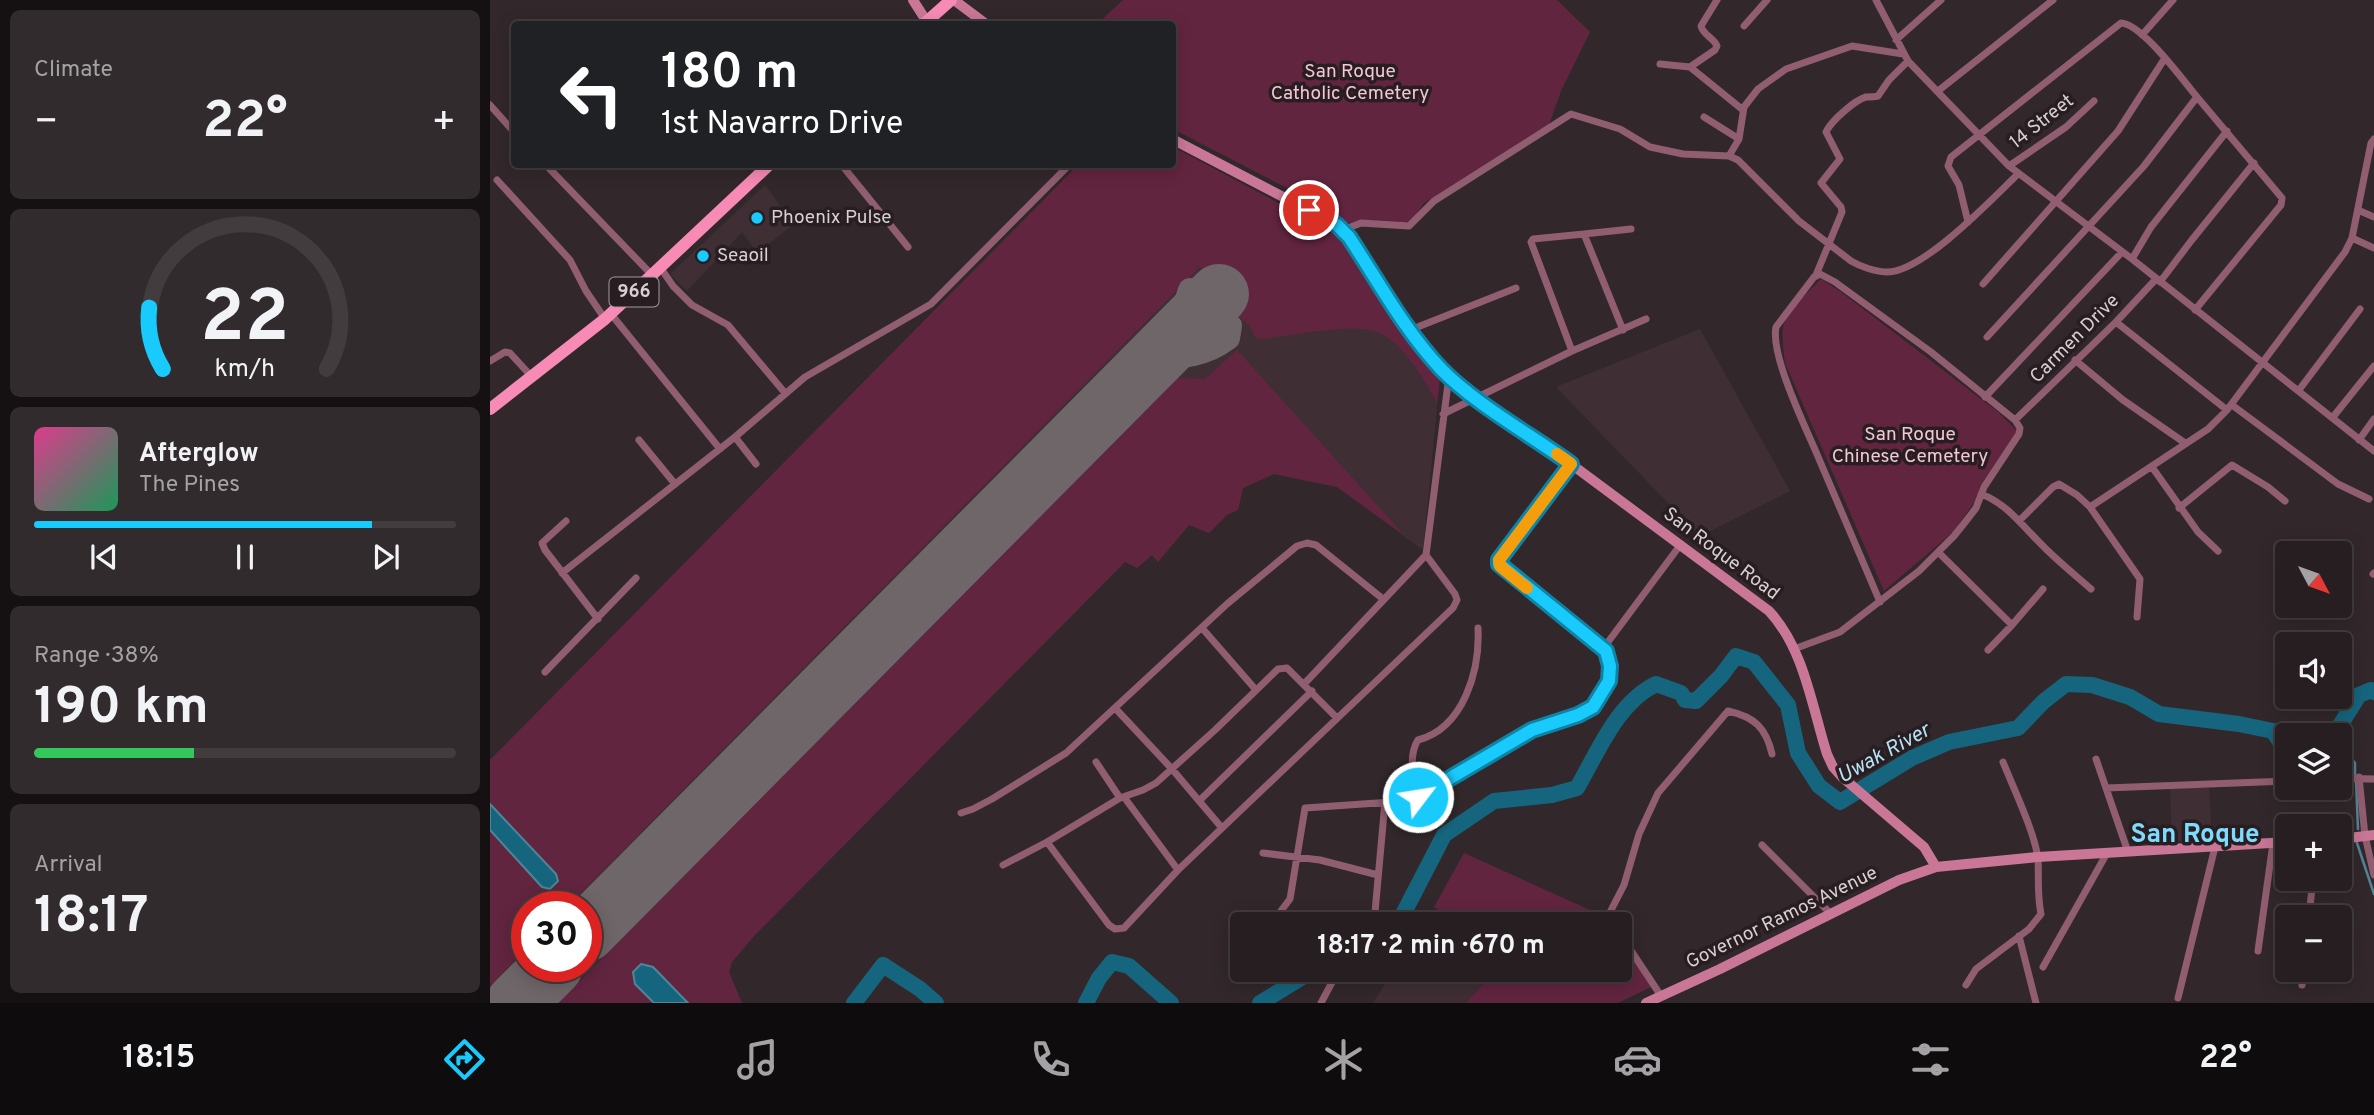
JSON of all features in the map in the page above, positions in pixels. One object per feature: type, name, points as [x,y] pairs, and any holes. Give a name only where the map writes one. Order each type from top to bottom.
[{"type":"main road","points":[[913,0],[925,21]]},
{"type":"main road","points":[[928,21],[953,0],[982,21]]},
{"type":"main road","name":"San Roque Road","points":[[1176,141],[1331,221],[1343,230],[1410,330],[1449,376],[1769,611],[1785,631],[1794,649],[1833,767],[1924,847],[1936,867]]},
{"type":"main road","name":"966","points":[[490,409],[608,317],[767,168]]},
{"type":"main road","points":[[2352,838],[2370,836]]},
{"type":"main road","points":[[1936,867],[2038,857],[2273,843]]},
{"type":"main road","name":"Governor Ramos Avenue","points":[[1646,1003],[1899,880],[1936,867]]},
{"type":"street","points":[[1690,67],[1717,46],[1701,26],[1717,0]]},
{"type":"street","points":[[1744,26],[1767,0]]},
{"type":"street","points":[[1876,0],[1908,61],[2009,166],[2132,259],[2374,451]]},
{"type":"street","points":[[1896,40],[1941,0]]},
{"type":"street","points":[[1938,91],[2053,0]]},
{"type":"street","points":[[2142,35],[2156,16],[2173,0]]},
{"type":"street","points":[[1968,222],[1959,185],[1948,166],[1951,157],[2121,23],[2132,26],[2165,58],[2281,194],[2282,202],[2195,310]]},
{"type":"street","points":[[1729,156],[1739,139],[1743,110],[1758,89],[1786,69],[1852,46],[1903,54]]},
{"type":"street","points":[[1983,284],[2118,131],[2165,58]]},
{"type":"street","points":[[1880,602],[1793,397],[1774,335],[1776,327],[1816,275],[1842,212],[1821,183],[1840,159],[1826,132],[1828,127],[1863,97],[1878,96],[1908,61]]},
{"type":"street","points":[[1660,64],[1690,67],[1743,110]]},
{"type":"street","points":[[1987,337],[2144,166],[2197,97]]},
{"type":"street","name":"14 Street","points":[[2009,166],[2066,127],[2094,101]]},
{"type":"street","points":[[490,105],[511,124]]},
{"type":"street","points":[[1343,230],[1361,223],[1409,226],[1434,201],[1567,116],[1583,117],[1620,129],[1650,147],[1684,154],[1729,156],[1747,167],[1800,221],[1857,265],[1888,272],[1923,256],[1968,222],[2018,174]]},
{"type":"street","points":[[1704,117],[1739,139]]},
{"type":"street","points":[[2132,259],[2151,227],[2227,131]]},
{"type":"street","points":[[2090,507],[2208,429],[2230,407],[2332,270],[2352,238],[2374,139]]},
{"type":"street","name":"Carmen Drive","points":[[2015,420],[2158,280],[2254,163]]},
{"type":"street","points":[[549,168],[680,295],[692,305],[728,325],[785,393]]},
{"type":"street","points":[[844,168],[908,247]]},
{"type":"street","points":[[562,572],[720,449],[816,369],[931,304],[1066,168]]},
{"type":"street","points":[[497,180],[570,260],[586,291],[720,449]]},
{"type":"street","points":[[2358,210],[2374,217]]},
{"type":"street","points":[[1572,351],[1531,242],[1533,239],[1631,229]]},
{"type":"street","points":[[1584,234],[1623,330]]},
{"type":"street","points":[[2352,238],[2374,248]]},
{"type":"street","points":[[1985,397],[2122,252]]},
{"type":"street","points":[[1794,649],[1840,632],[1938,552],[1976,508],[1981,494],[2019,434],[2020,428],[2015,420],[1931,352],[1835,282],[1820,274],[1816,275]]},
{"type":"street","points":[[1410,330],[1516,288]]},
{"type":"street","points":[[2299,390],[2360,309]]},
{"type":"street","points":[[1443,414],[1572,351],[1646,319]]},
{"type":"street","points":[[2116,322],[2338,484],[2370,499]]},
{"type":"street","points":[[490,361],[505,352],[510,353],[532,377]]},
{"type":"street","points":[[2075,360],[2123,400],[2185,443]]},
{"type":"street","points":[[2333,417],[2374,366]]},
{"type":"street","points":[[1305,683],[1426,555],[1449,376]]},
{"type":"street","points":[[2359,440],[2374,419]]},
{"type":"street","points":[[735,437],[756,464]]},
{"type":"street","points":[[639,440],[675,484]]},
{"type":"street","points":[[1571,464],[1499,560],[1499,564],[1606,651]]},
{"type":"street","points":[[2179,508],[2232,465],[2268,486],[2285,501]]},
{"type":"street","points":[[2152,467],[2179,508],[2218,551]]},
{"type":"street","points":[[2019,521],[2059,484],[2077,495],[2090,507],[2140,579],[2137,617]]},
{"type":"street","points":[[1981,494],[1997,501],[2091,589]]},
{"type":"street","points":[[566,521],[542,543],[598,619]]},
{"type":"street","points":[[961,813],[973,809],[1055,760],[1290,550],[1307,543],[1316,545],[1383,599]]},
{"type":"street","points":[[1280,912],[1290,899],[1306,808],[1418,797],[1532,730],[1578,715],[1593,707],[1609,681],[1610,666],[1606,651],[1608,642],[1681,544]]},
{"type":"street","points":[[1938,552],[2012,625]]},
{"type":"street","points":[[1047,842],[1115,929],[1124,928],[1178,870],[1453,608],[1457,600],[1455,594],[1426,555]]},
{"type":"street","points":[[545,672],[636,578]]},
{"type":"street","points":[[1988,650],[2043,589]]},
{"type":"street","points":[[1202,628],[1256,690]]},
{"type":"street","points":[[1418,797],[1413,780],[1415,745],[1418,740],[1429,737],[1456,714],[1464,699],[1479,652],[1478,628]]},
{"type":"street","points":[[1003,865],[1122,797],[1150,787],[1283,667],[1305,683],[1338,718]]},
{"type":"street","points":[[1199,801],[1312,691]]},
{"type":"street","points":[[1115,708],[1222,828]]},
{"type":"street","points":[[1610,912],[1623,885],[1639,834],[1658,793],[1728,711],[1757,724],[1768,736],[1772,754]]},
{"type":"street","points":[[2096,759],[2128,852]]},
{"type":"street","points":[[1096,762],[1178,870]]},
{"type":"street","points":[[1966,985],[1976,969],[2019,936],[2040,914],[2038,857],[2003,762]]},
{"type":"street","points":[[2352,777],[2374,779]]},
{"type":"street","points":[[2359,777],[2374,875]]},
{"type":"street","points":[[2106,788],[2275,781]]},
{"type":"street","points":[[1375,912],[1382,858],[1385,802]]},
{"type":"street","points":[[2258,951],[2273,843]]},
{"type":"street","points":[[1762,845],[1830,914]]},
{"type":"street","points":[[2178,998],[2215,847]]},
{"type":"street","points":[[1263,853],[1320,860],[1378,875]]},
{"type":"street","points":[[2043,967],[2107,853]]},
{"type":"street","points":[[2019,936],[2036,1003]]},
{"type":"street","points":[[1632,952],[1661,996]]},
{"type":"street","points":[[1321,1003],[1332,982]]},
{"type":"shaded area","points":[[1176,149],[1333,232],[1344,243],[1411,345],[1440,378],[1423,550],[1337,487],[1274,474],[1246,485],[1242,490],[1238,510],[1227,515],[1209,533],[1189,525],[1158,562],[1152,555],[1137,568],[1125,562],[754,936],[732,962],[729,972],[742,1003],[490,1003],[490,760],[1075,168],[1176,168]]},
{"type":"shaded area","points":[[765,185],[794,224],[757,253],[742,232],[687,291],[670,274]]},
{"type":"shaded area","points":[[1700,329],[1790,491],[1700,536],[1556,387]]},
{"type":"shaded area","points":[[2170,788],[2209,788],[2212,839],[2172,841]]},
{"type":"shaded area","points":[[1386,982],[1485,982],[1466,1003],[1373,1003]]},
{"type":"green space","name":"San Roque Catholic Cemetery","points":[[1123,0],[1557,0],[1590,32],[1561,91],[1549,125],[1424,203],[1412,220],[1404,223],[1361,220],[1345,224],[1314,202],[1176,131],[1176,21],[1100,21]]},
{"type":"green space","points":[[1176,149],[1333,232],[1344,243],[1411,345],[1440,378],[1437,403],[1420,374],[1397,345],[1380,333],[1369,330],[1339,329],[1256,338],[1249,325],[1239,317],[1245,310],[1200,267],[583,891],[511,891],[511,964],[490,986],[490,830],[542,887],[558,882],[556,874],[490,804],[490,760],[1075,168],[1176,168]]},
{"type":"green space","name":"San Roque Chinese Cemetery","points":[[1821,279],[1998,412],[2017,431],[1953,532],[1884,591],[1785,363],[1783,333],[1787,315]]},
{"type":"green space","points":[[1237,350],[1404,535],[1337,487],[1274,474],[1243,488],[1238,510],[1227,515],[1209,533],[1189,525],[1158,562],[1152,555],[1137,568],[1125,562],[754,936],[732,962],[729,972],[742,1003],[688,1003],[653,967],[635,984],[654,1003],[558,1003],[579,982],[602,982],[602,959],[1178,378],[1205,379]]},
{"type":"green space","points":[[1464,853],[1592,912],[1442,912],[1434,907]]},
{"type":"green space","points":[[1632,957],[1651,987],[1618,1003],[1466,1003],[1485,982],[1632,982]]},
{"type":"water","points":[[490,804],[556,874],[558,881],[550,889],[542,887],[490,830]]},
{"type":"water","points":[[641,964],[653,967],[688,1003],[654,1003],[635,984],[633,972]]},
{"type":"waterway","name":"Uwak River","points":[[1404,912],[1444,835],[1494,801],[1552,795],[1577,788],[1619,716],[1642,692],[1656,684],[1681,693],[1685,700],[1696,701],[1736,656],[1754,662],[1788,705],[1798,753],[1819,786],[1840,802],[1912,758],[1949,742],[2018,728],[2043,702],[2066,684],[2092,685],[2130,697],[2159,714],[2239,724],[2273,731],[2275,734]]},
{"type":"waterway","name":"Uwak River","points":[[2342,723],[2359,695],[2371,690],[2374,692]]},
{"type":"waterway","points":[[2352,759],[2355,763],[2355,776]]},
{"type":"waterway","points":[[2356,780],[2358,829]]},
{"type":"waterway","points":[[2357,843],[2374,894]]},
{"type":"waterway","name":"Uwak River","points":[[1086,1003],[1099,978],[1112,962],[1129,966],[1171,1003]]},
{"type":"waterway","name":"Uwak River","points":[[854,1003],[883,965],[936,1003]]},
{"type":"waterway","name":"Uwak River","points":[[1260,1003],[1294,982]]},
{"type":"taxiway","points":[[1173,341],[1190,290],[1204,297],[1209,311],[1207,322]]},
{"type":"taxiway","points":[[1156,358],[1202,352],[1228,338],[1230,326],[1217,318],[1183,331]]},
{"type":"runway","points":[[602,916],[1219,294]]},
{"type":"runway","points":[[516,1003],[537,982]]},
{"type":"slow traffic","points":[[1527,588],[1500,566],[1499,560],[1571,464],[1557,454]]},
{"type":"place","name":"Phoenix Pulse","points":[[757,218]]},
{"type":"place","name":"Seaoil","points":[[703,256]]},
{"type":"district","name":"San Roque","points":[[2195,835]]},
{"type":"route","points":[[1309,210],[1337,225],[1349,237],[1418,341],[1442,370],[1475,397],[1571,464],[1499,560],[1499,564],[1606,651],[1610,666],[1609,681],[1593,707],[1578,715],[1532,730],[1418,797]]}]
